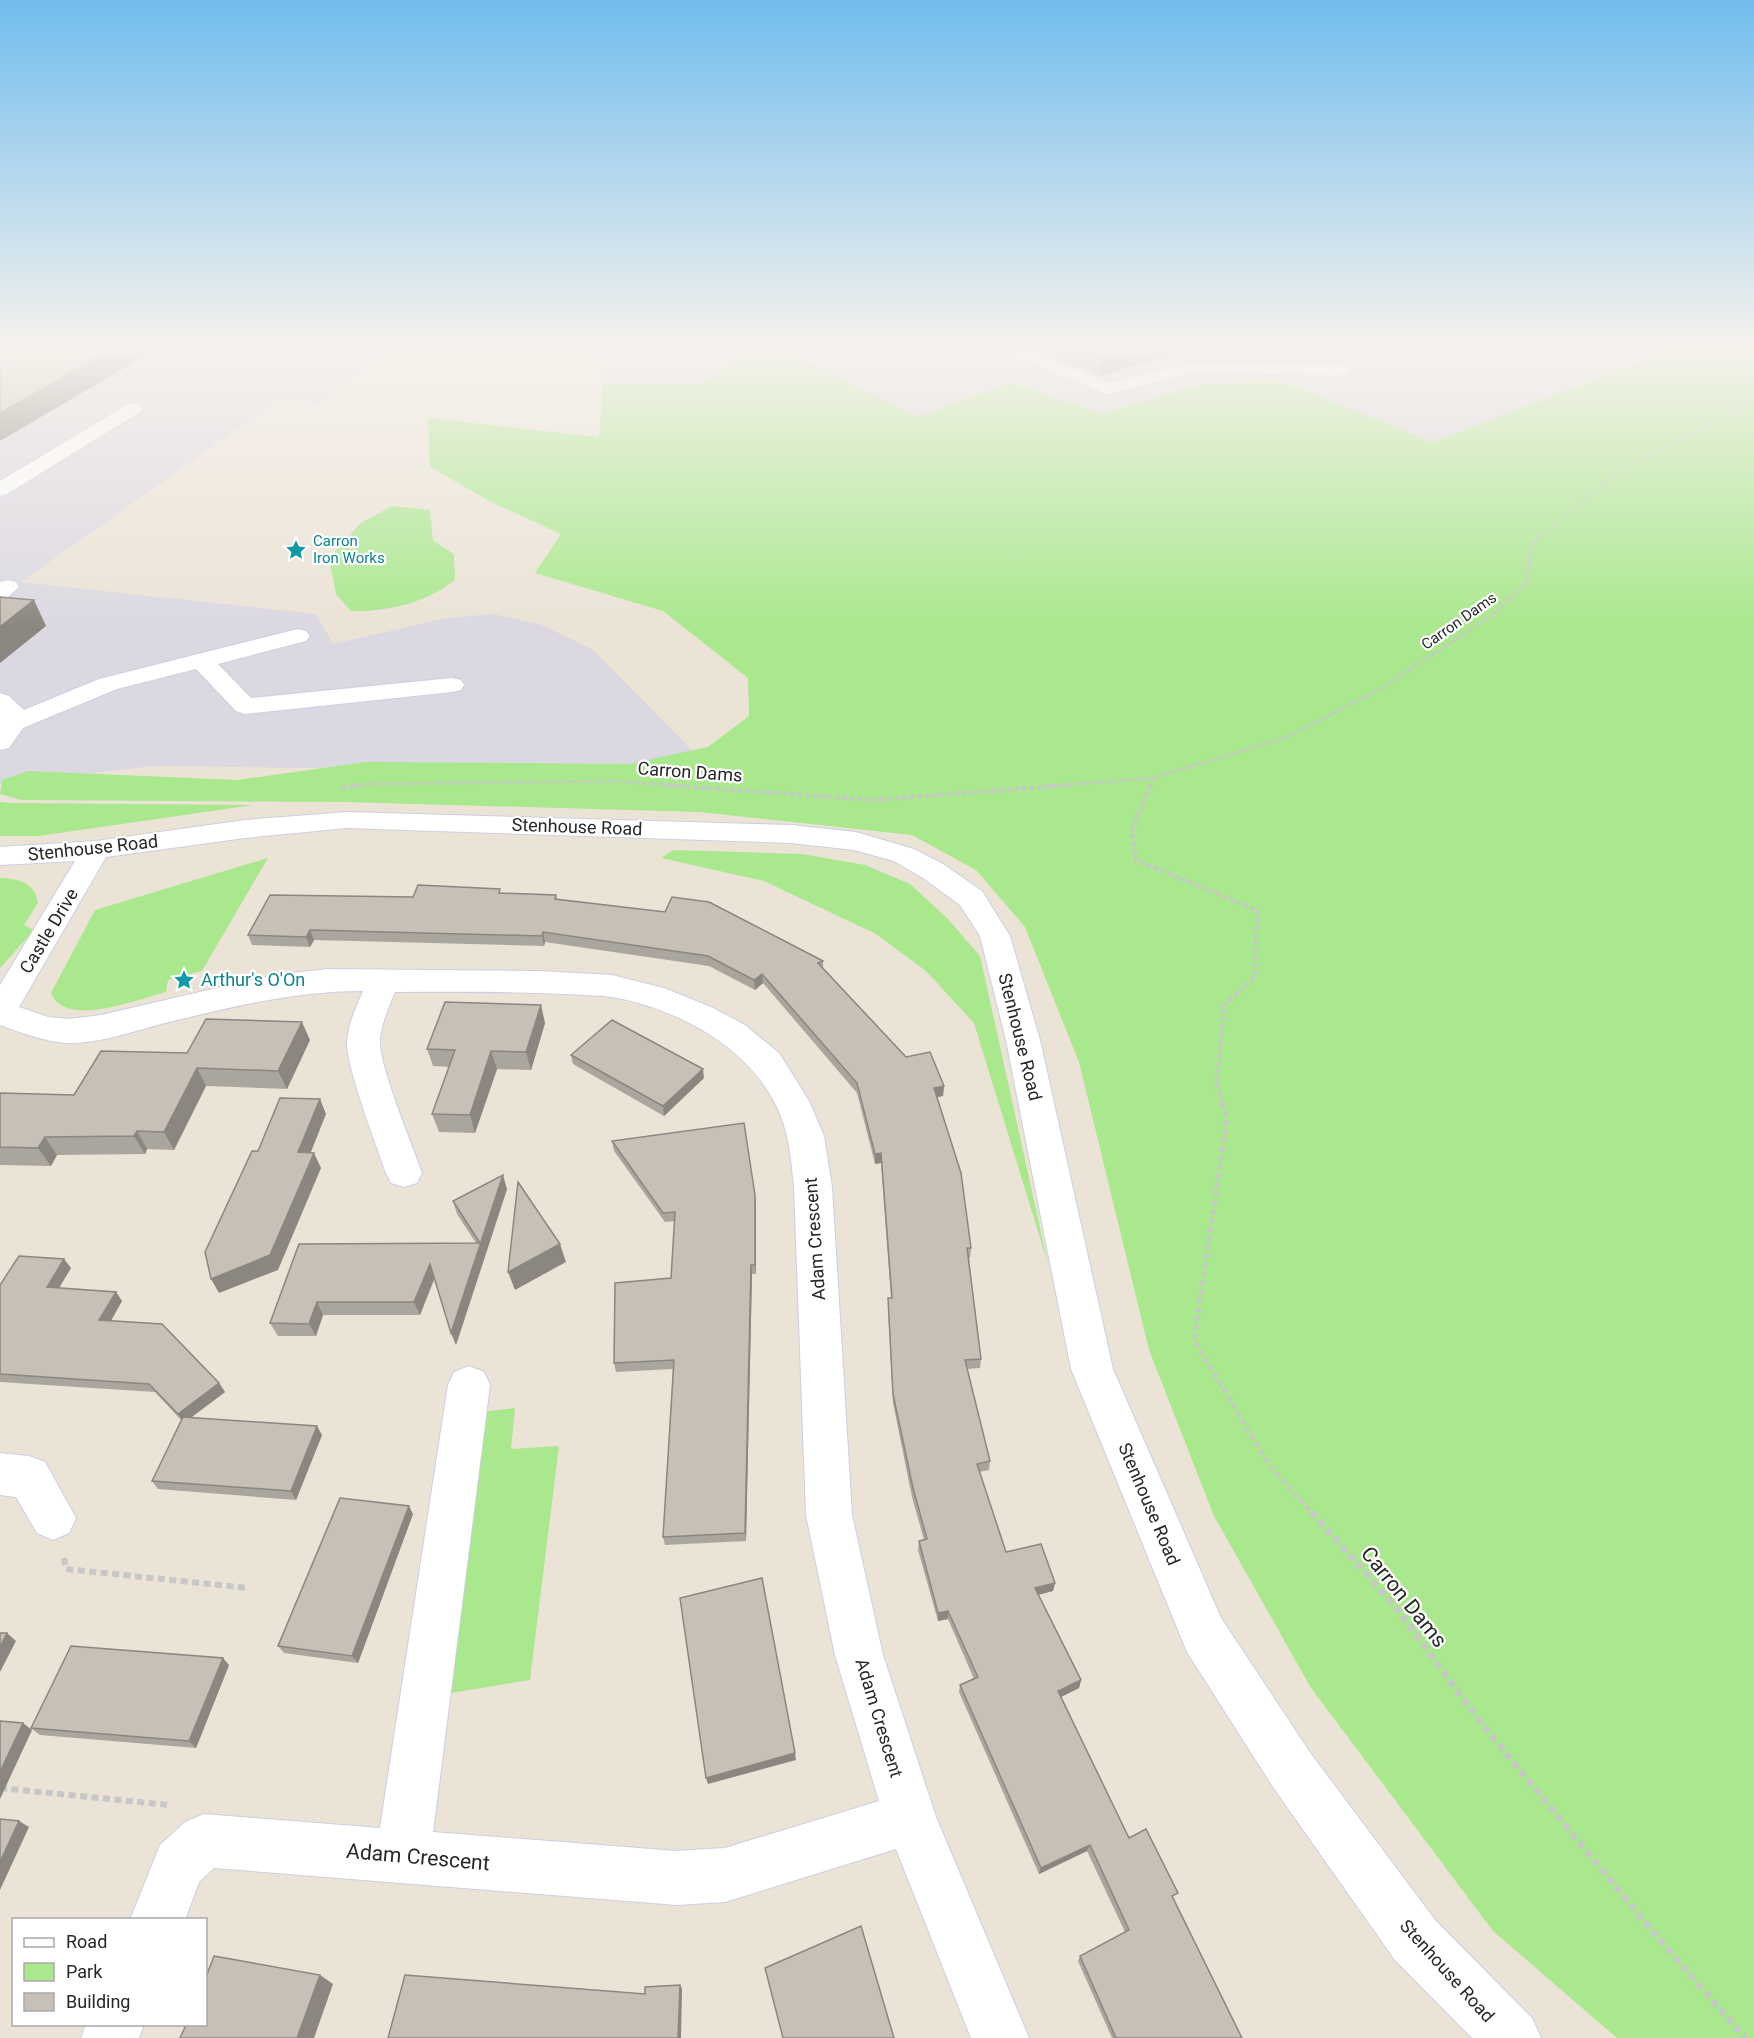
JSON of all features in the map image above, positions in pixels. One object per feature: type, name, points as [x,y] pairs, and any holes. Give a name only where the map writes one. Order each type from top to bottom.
[{"type":"street","points":[[0,490],[83,439]]},
{"type":"street","points":[[7,733],[108,684],[298,636]]},
{"type":"street","points":[[201,660],[244,706],[452,686]]},
{"type":"street","points":[[0,701],[12,711],[7,733]]},
{"type":"street","name":"Stenhouse Road","points":[[0,856],[96,850],[245,829],[347,820],[791,834],[856,841],[904,855],[933,871],[970,898],[995,936],[1023,1040],[1092,1369],[1204,1635],[1291,1769],[1415,1940],[1512,2038]]},
{"type":"street","name":"Castle Drive","points":[[0,1012],[96,850]]},
{"type":"street","name":"Adam Crescent","points":[[0,1012],[46,1029],[69,1031],[101,1027],[283,985],[328,980],[560,983],[612,986],[653,996],[699,1015],[733,1033],[767,1062],[792,1101],[806,1136],[813,1187],[829,1515],[859,1655],[910,1818],[1000,2038]]},
{"type":"street","points":[[384,980],[370,1013],[363,1042],[370,1072],[404,1173]]},
{"type":"street","points":[[403,1855],[469,1384]]},
{"type":"street","points":[[0,1474],[30,1477],[53,1518]]},
{"type":"street","name":"Adam Crescent","points":[[204,1841],[677,1878],[724,1875],[910,1818]]},
{"type":"street","points":[[158,1918],[179,1864],[204,1841]]},
{"type":"path","name":"Carron Dams","points":[[337,789],[365,784],[614,781],[874,800],[1153,778],[1287,737],[1382,688],[1494,614],[1527,582],[1531,545],[1554,522],[1619,471],[1682,439]]},
{"type":"path","name":"Carron Dams","points":[[1153,778],[1132,831],[1136,860],[1257,910],[1255,976],[1224,1005],[1217,1085],[1227,1119],[1194,1340],[1269,1465],[1394,1605],[1482,1724],[1648,1926],[1745,2038]]},
{"type":"path","points":[[53,1518],[66,1569],[248,1588]]},
{"type":"path","points":[[0,1788],[181,1806],[204,1841]]},
{"type":"shaded area","points":[[0,439],[223,439],[21,582],[316,614],[333,644],[447,618],[493,614],[542,625],[593,650],[715,773],[153,766],[0,784]]},
{"type":"green space","points":[[429,439],[1425,439],[1432,442],[1440,439],[1754,439],[1754,2038],[1617,2038],[1493,1931],[1311,1688],[1214,1516],[1149,1350],[1079,1062],[1025,927],[976,870],[912,835],[699,812],[346,802],[21,800],[0,794],[2,780],[28,771],[237,780],[366,762],[628,764],[708,747],[749,716],[748,678],[663,611],[535,573],[561,534],[491,502],[430,467]]},
{"type":"green space","points":[[392,506],[430,510],[433,541],[454,554],[455,580],[431,595],[405,605],[378,610],[351,611],[336,594],[329,558],[361,523]]},
{"type":"green space","points":[[0,802],[253,805],[39,836],[0,836]]},
{"type":"green space","points":[[673,850],[802,854],[865,865],[910,884],[947,918],[980,956],[1048,1264],[974,1023],[926,971],[876,934],[764,881],[661,858]]},
{"type":"green space","points":[[268,858],[202,971],[168,980],[166,992],[103,1009],[71,1009],[59,1004],[51,993],[95,910]]},
{"type":"green space","points":[[0,878],[14,879],[30,886],[38,903],[24,925],[34,930],[0,968]]},
{"type":"green space","points":[[515,1408],[511,1449],[559,1446],[530,1680],[445,1694],[481,1412]]},
{"type":"building","points":[[0,597],[34,600],[0,627]]},
{"type":"building","points":[[418,885],[500,889],[499,893],[556,895],[555,899],[665,912],[672,897],[709,902],[823,961],[818,963],[906,1057],[930,1052],[944,1086],[934,1088],[961,1173],[971,1248],[967,1248],[981,1359],[965,1360],[990,1461],[977,1464],[1006,1552],[1041,1544],[1055,1583],[1035,1588],[1081,1680],[1058,1691],[1129,1838],[1146,1829],[1178,1893],[1172,1896],[1242,2038],[1116,2038],[1080,1956],[1129,1930],[1090,1845],[1041,1868],[960,1685],[978,1677],[948,1611],[938,1613],[919,1541],[927,1539],[913,1488],[893,1394],[888,1298],[892,1298],[881,1153],[875,1154],[857,1083],[762,974],[754,980],[708,956],[543,932],[542,936],[310,930],[306,937],[248,935],[270,895],[413,897]]},
{"type":"building","points":[[445,1002],[541,1005],[526,1052],[491,1051],[470,1115],[432,1114],[455,1050],[427,1049]]},
{"type":"building","points":[[206,1019],[302,1022],[278,1071],[197,1068],[164,1132],[137,1131],[134,1136],[45,1137],[38,1148],[0,1147],[0,1093],[74,1095],[101,1051],[187,1053]]},
{"type":"building","points":[[612,1020],[703,1069],[663,1106],[571,1055]]},
{"type":"building","points":[[280,1098],[320,1099],[298,1152],[314,1153],[270,1255],[211,1279],[205,1252],[252,1151],[258,1151]]},
{"type":"building","points":[[744,1123],[755,1195],[755,1265],[751,1265],[745,1533],[663,1537],[674,1360],[614,1363],[615,1283],[671,1278],[675,1212],[663,1213],[612,1141]]},
{"type":"building","points":[[503,1175],[451,1333],[430,1264],[414,1302],[317,1302],[309,1324],[270,1323],[299,1244],[480,1243],[453,1201]]},
{"type":"building","points":[[518,1182],[560,1244],[508,1272]]},
{"type":"building","points":[[19,1256],[64,1259],[47,1287],[116,1292],[99,1320],[162,1324],[219,1383],[178,1414],[149,1384],[0,1374],[0,1285]]},
{"type":"building","points":[[183,1417],[317,1426],[291,1491],[152,1481]]},
{"type":"building","points":[[340,1498],[409,1506],[352,1656],[278,1646]]},
{"type":"building","points":[[762,1578],[795,1753],[706,1778],[680,1598]]},
{"type":"building","points":[[0,1633],[7,1633],[0,1647]]},
{"type":"building","points":[[71,1646],[223,1658],[189,1741],[31,1728]]},
{"type":"building","points":[[0,1721],[23,1723],[0,1772]]},
{"type":"building","points":[[0,1819],[19,1821],[0,1862]]},
{"type":"building","points":[[861,1926],[894,2038],[783,2038],[765,1968]]},
{"type":"building","points":[[214,1956],[320,1975],[297,2038],[180,2038],[186,2026],[207,2026],[207,1974]]},
{"type":"building","points":[[405,1975],[645,1994],[645,1987],[680,1985],[678,2038],[388,2038]]},
{"type":"place","name":"Carron Iron Works","points":[[296,550]]},
{"type":"place","name":"Arthur's O'On","points":[[184,980]]}]
